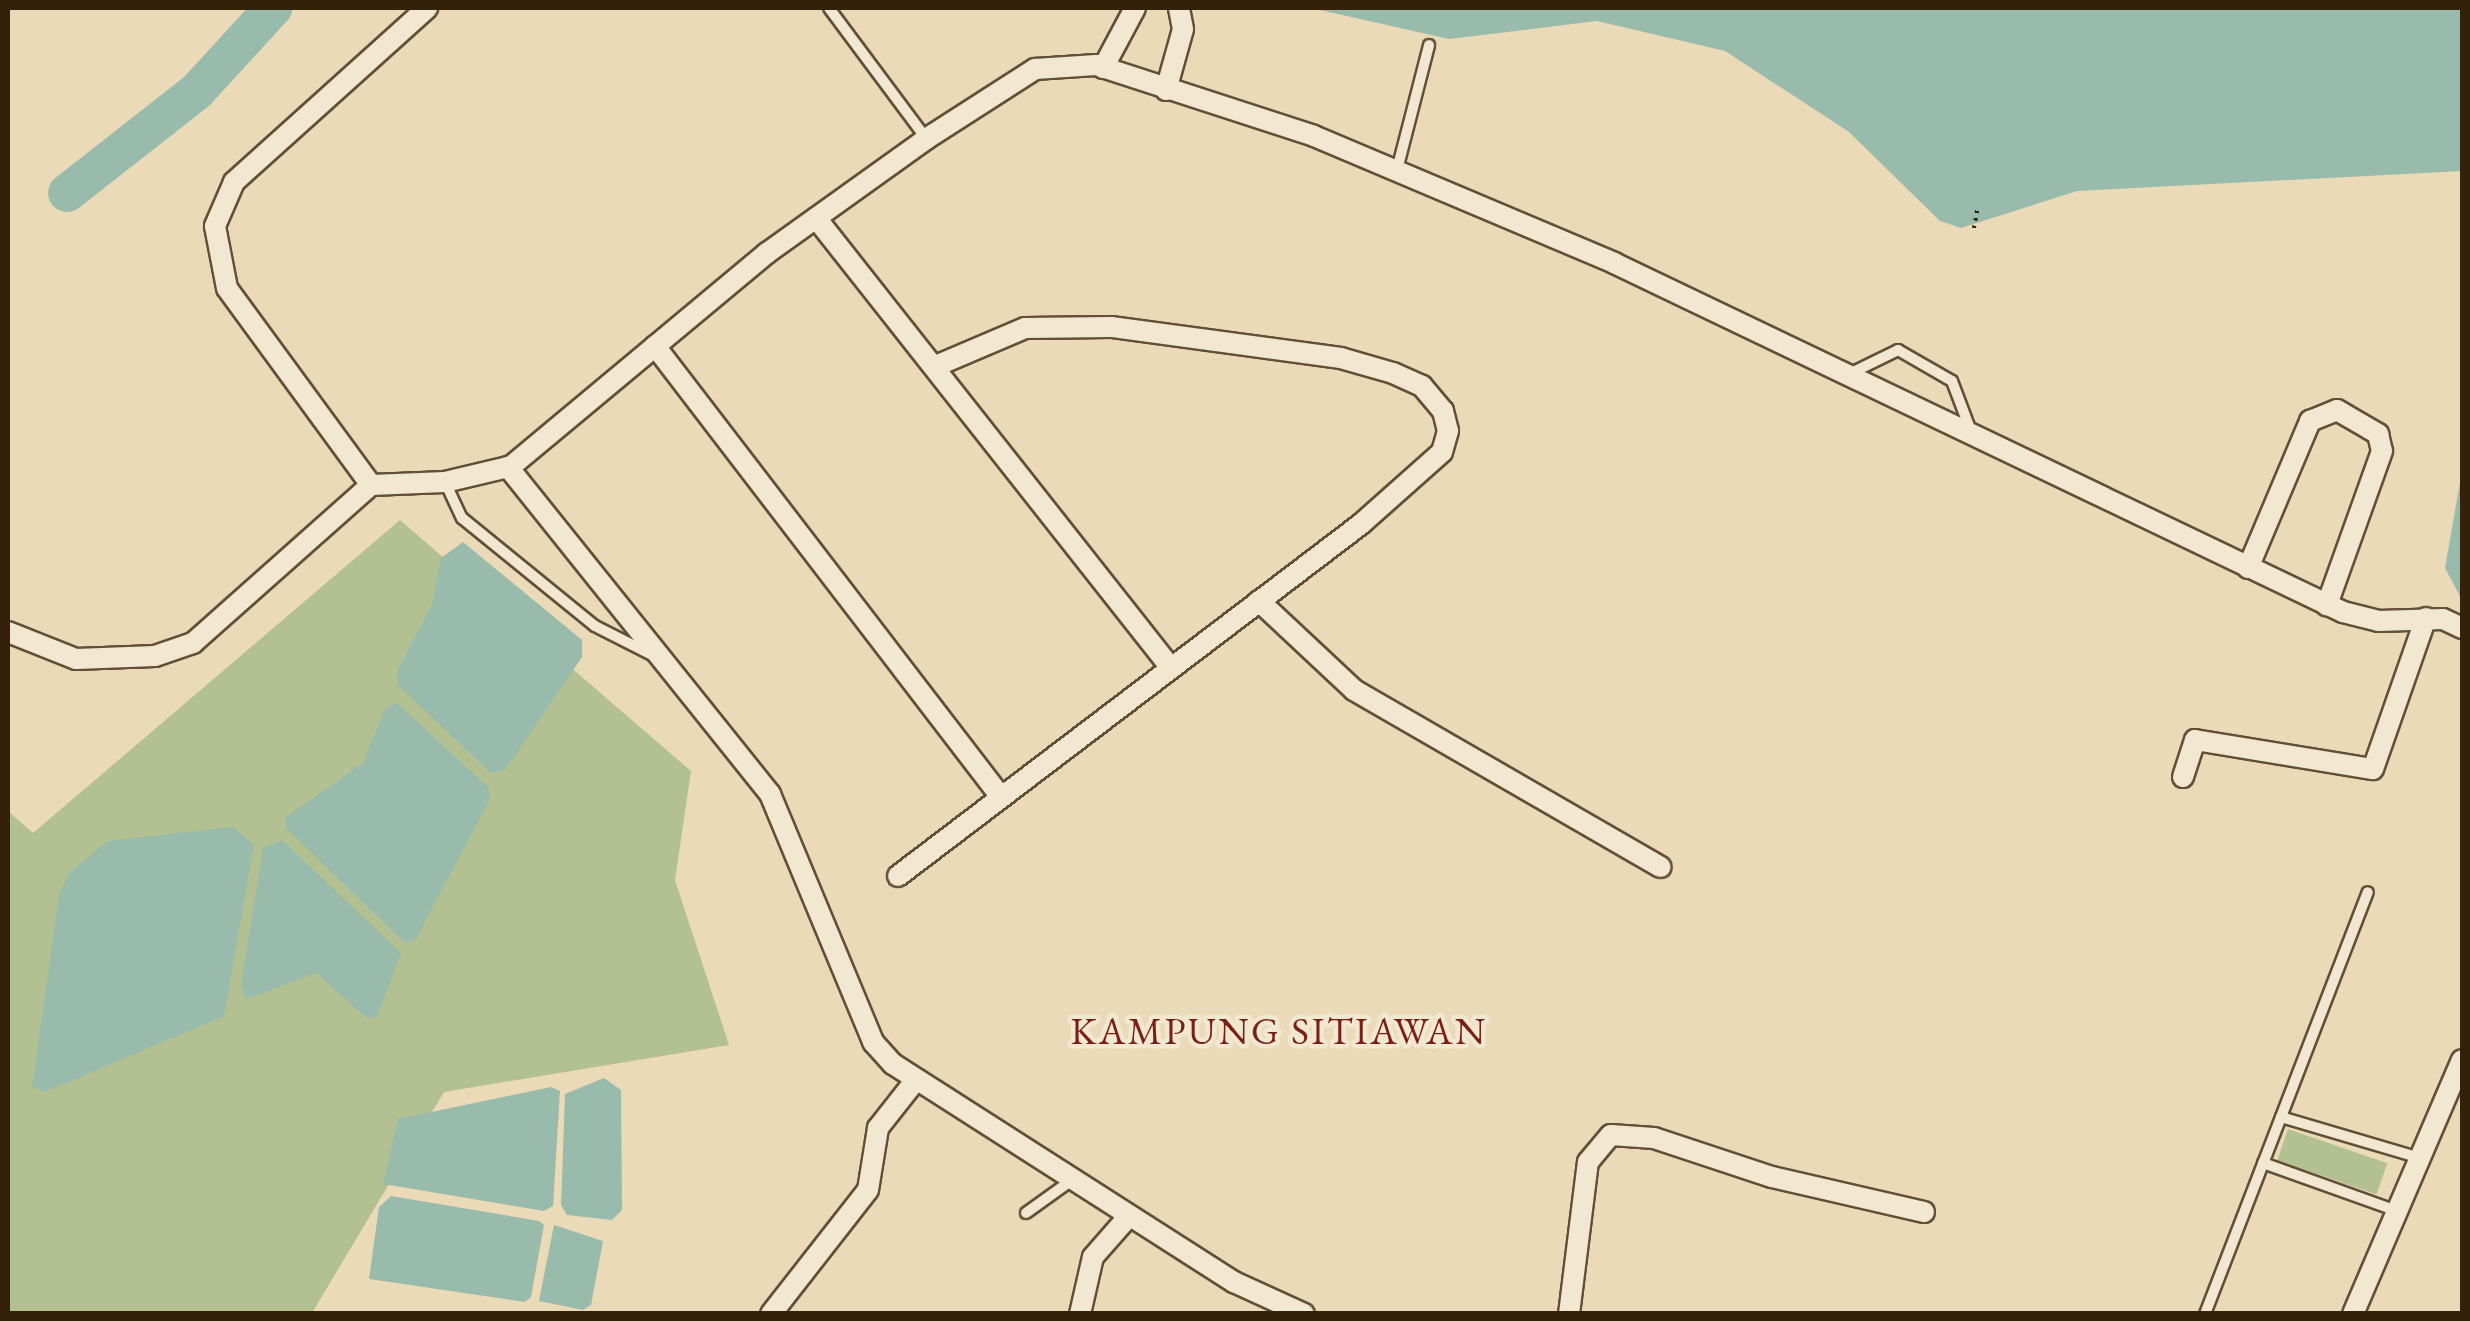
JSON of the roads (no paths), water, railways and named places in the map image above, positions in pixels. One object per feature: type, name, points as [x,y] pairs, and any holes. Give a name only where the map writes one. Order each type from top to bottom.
[{"type":"street","points":[[371,485],[227,288],[214,226],[234,182],[427,8]]},
{"type":"street","points":[[1103,68],[1135,8]]},
{"type":"street","points":[[1166,90],[1183,29],[1179,8]]},
{"type":"street","points":[[8,632],[76,660],[155,656],[194,643],[371,485],[445,482],[508,468],[816,218],[926,139],[1035,70],[1103,68],[1397,171],[1614,263],[1842,378],[2328,605],[2378,620],[2426,618],[2462,628]]},
{"type":"street","points":[[816,218],[1171,668]]},
{"type":"street","points":[[898,876],[1259,602],[1442,452],[1443,410],[1422,386],[1341,358],[1069,324],[983,340],[936,366]]},
{"type":"street","points":[[655,346],[1001,797]]},
{"type":"street","points":[[2248,568],[2310,421],[2338,410],[2378,434],[2382,451],[2328,605]]},
{"type":"street","points":[[508,468],[770,794],[873,1042],[915,1081],[1234,1282],[1304,1314]]},
{"type":"street","points":[[1259,602],[1354,690],[1661,868]]},
{"type":"street","points":[[2184,777],[2195,740],[2373,769],[2426,618]]},
{"type":"street","points":[[2353,1314],[2462,1060]]},
{"type":"street","points":[[771,1314],[868,1190],[878,1128],[915,1081]]},
{"type":"street","points":[[1569,1314],[1586,1172],[1594,1147],[1611,1136],[1654,1138],[1772,1177],[1924,1212]]},
{"type":"street","points":[[1080,1314],[1094,1257],[1129,1216]]},
{"type":"lane","points":[[829,8],[926,139]]},
{"type":"lane","points":[[1397,171],[1430,46]]},
{"type":"lane","points":[[1842,378],[1898,350],[1952,381],[1972,439]]},
{"type":"lane","points":[[445,482],[462,518],[595,626],[661,659]]},
{"type":"lane","points":[[2205,1314],[2368,892]]},
{"type":"lane","points":[[2281,1117],[2421,1158]]},
{"type":"lane","points":[[2263,1163],[2398,1212]]},
{"type":"lane","points":[[1026,1212],[1072,1180]]},
{"type":"waterway","points":[[67,193],[197,91],[273,8]]},
{"type":"district","name":"KAMPUNG SITIAWAN","points":[[1279,1031]]}]
